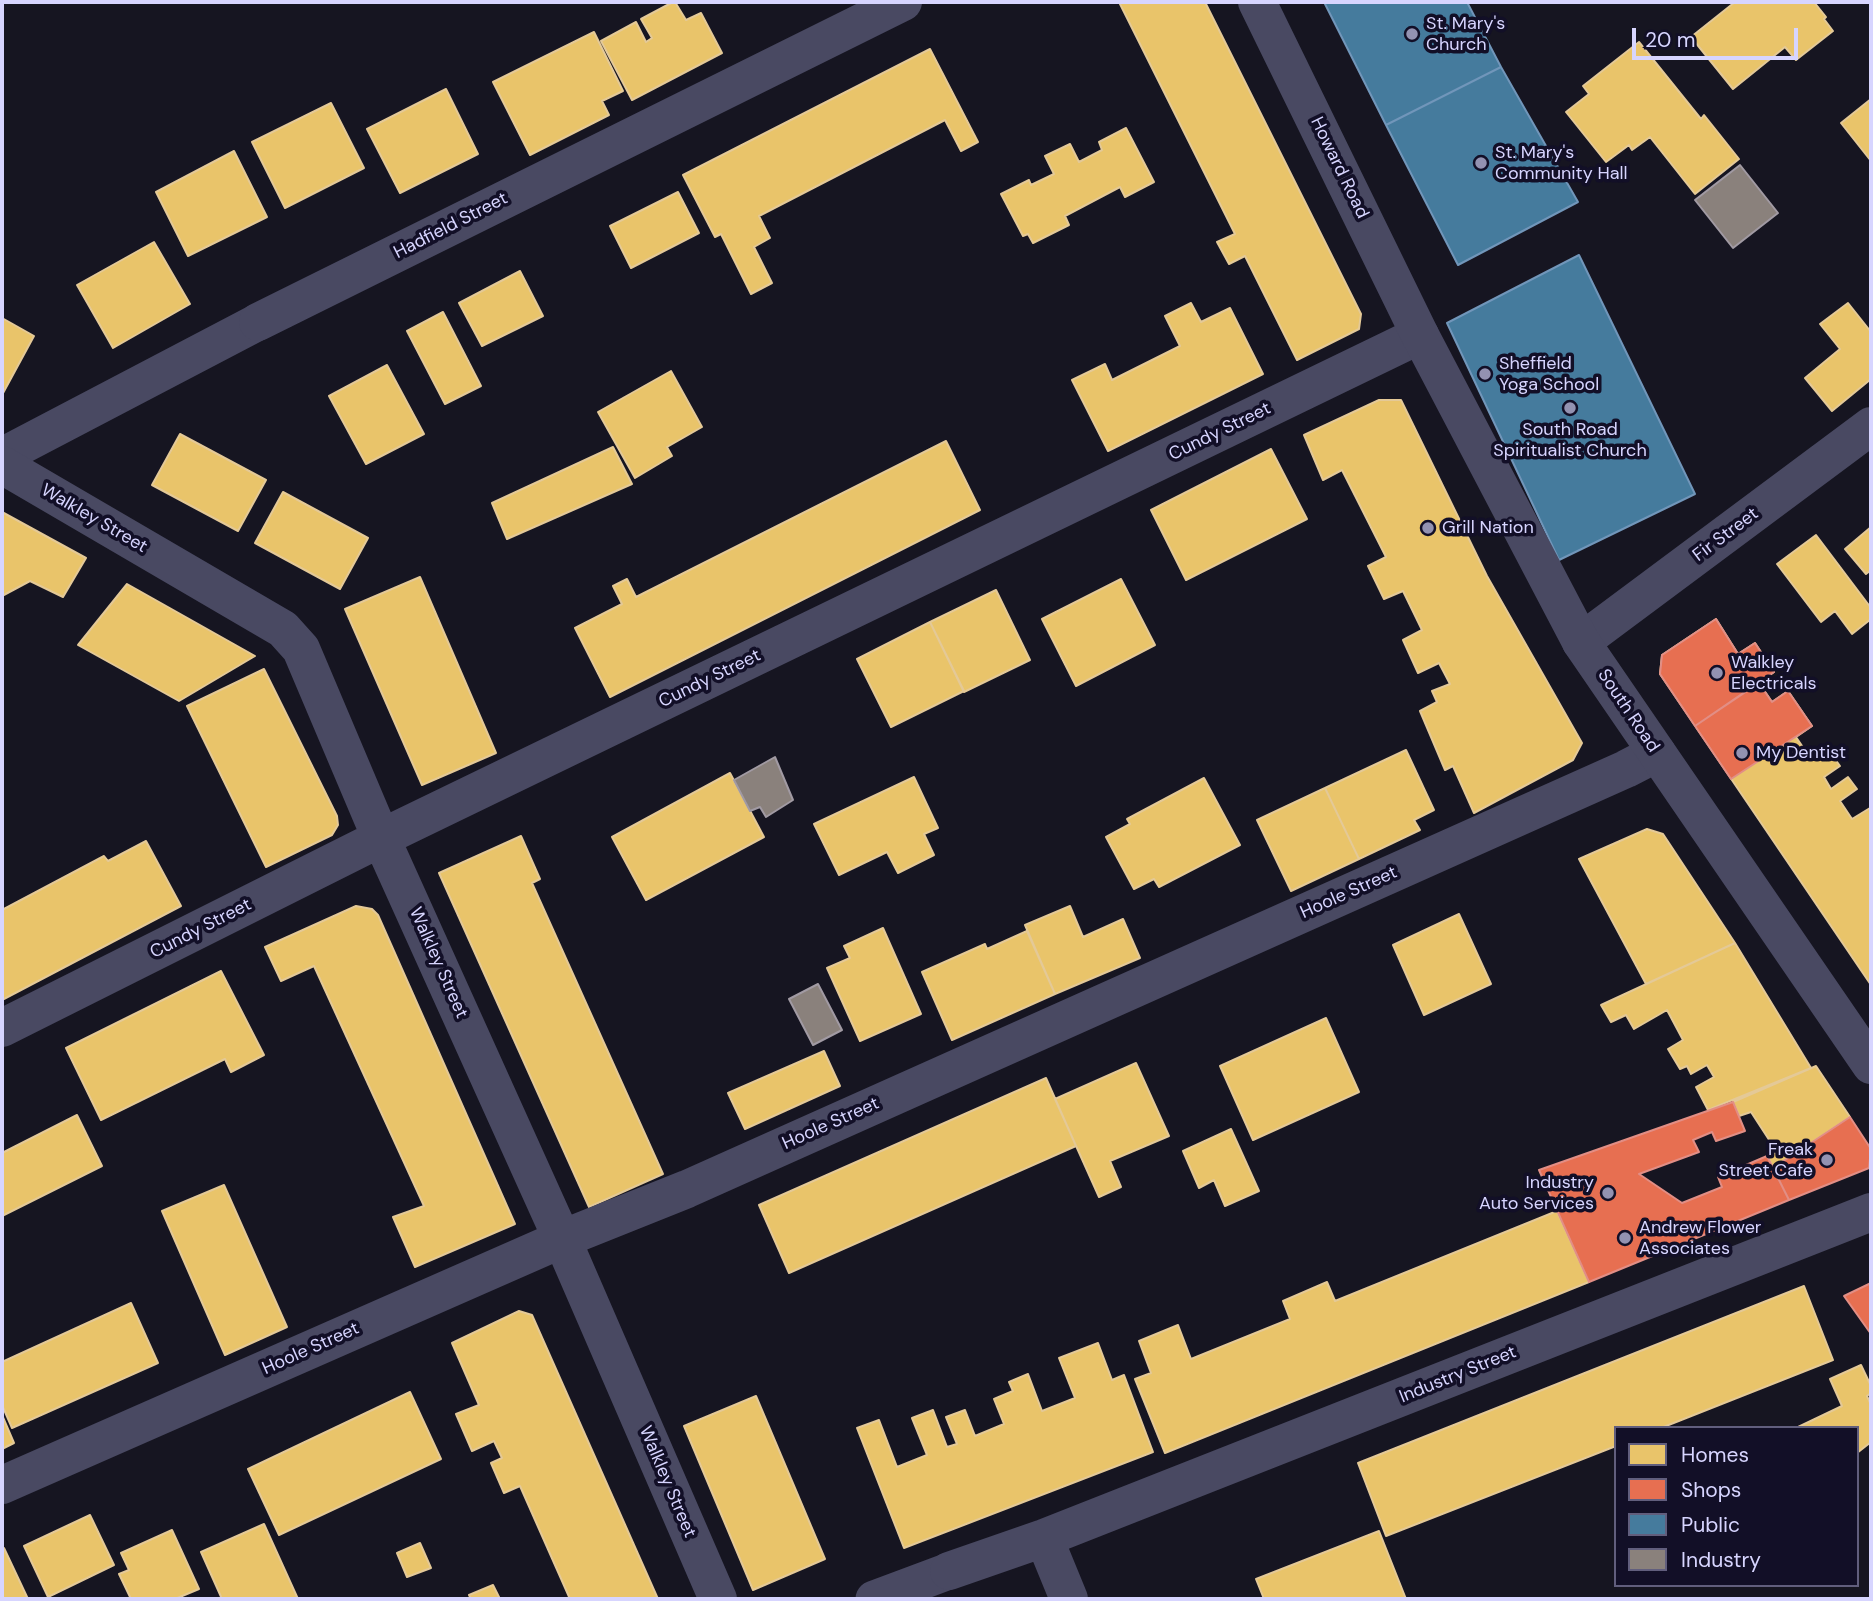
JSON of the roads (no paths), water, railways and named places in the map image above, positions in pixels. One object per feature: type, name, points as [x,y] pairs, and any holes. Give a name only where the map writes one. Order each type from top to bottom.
[{"type":"street","name":"Hadfield Street","points":[[2,456],[258,322],[903,2]]},
{"type":"street","name":"Howard Road","points":[[1257,2],[1420,335]]},
{"type":"street","name":"South Road","points":[[1420,335],[1581,642],[1871,1065]]},
{"type":"street","name":"Cundy Street","points":[[2,1028],[381,838],[1420,335]]},
{"type":"street","name":"Fir Street","points":[[1581,642],[1871,426]]},
{"type":"street","name":"Walkley Street","points":[[2,465],[283,629],[301,649],[381,838],[562,1238],[718,1599]]},
{"type":"street","name":"Hoole Street","points":[[2,1485],[562,1238],[687,1189],[1614,775],[1657,753]]},
{"type":"street","name":"Industry Street","points":[[874,1599],[1044,1538],[1871,1212]]},
{"type":"street","points":[[1044,1538],[1069,1599]]},
{"type":"place","name":"St. Mary's Church","points":[[1412,34]]},
{"type":"place","name":"St. Mary's Community Hall","points":[[1481,163]]},
{"type":"place","name":"Sheffield Yoga School","points":[[1485,374]]},
{"type":"place","name":"South Road Spiritualist Church","points":[[1570,408]]},
{"type":"place","name":"Grill Nation","points":[[1428,528]]},
{"type":"place","name":"Walkley Electricals","points":[[1717,673]]},
{"type":"place","name":"My Dentist","points":[[1742,753]]},
{"type":"place","name":"Freak Street Cafe","points":[[1827,1160]]},
{"type":"place","name":"Industry Auto Services","points":[[1608,1193]]},
{"type":"place","name":"Andrew Flower Associates","points":[[1625,1238]]}]
